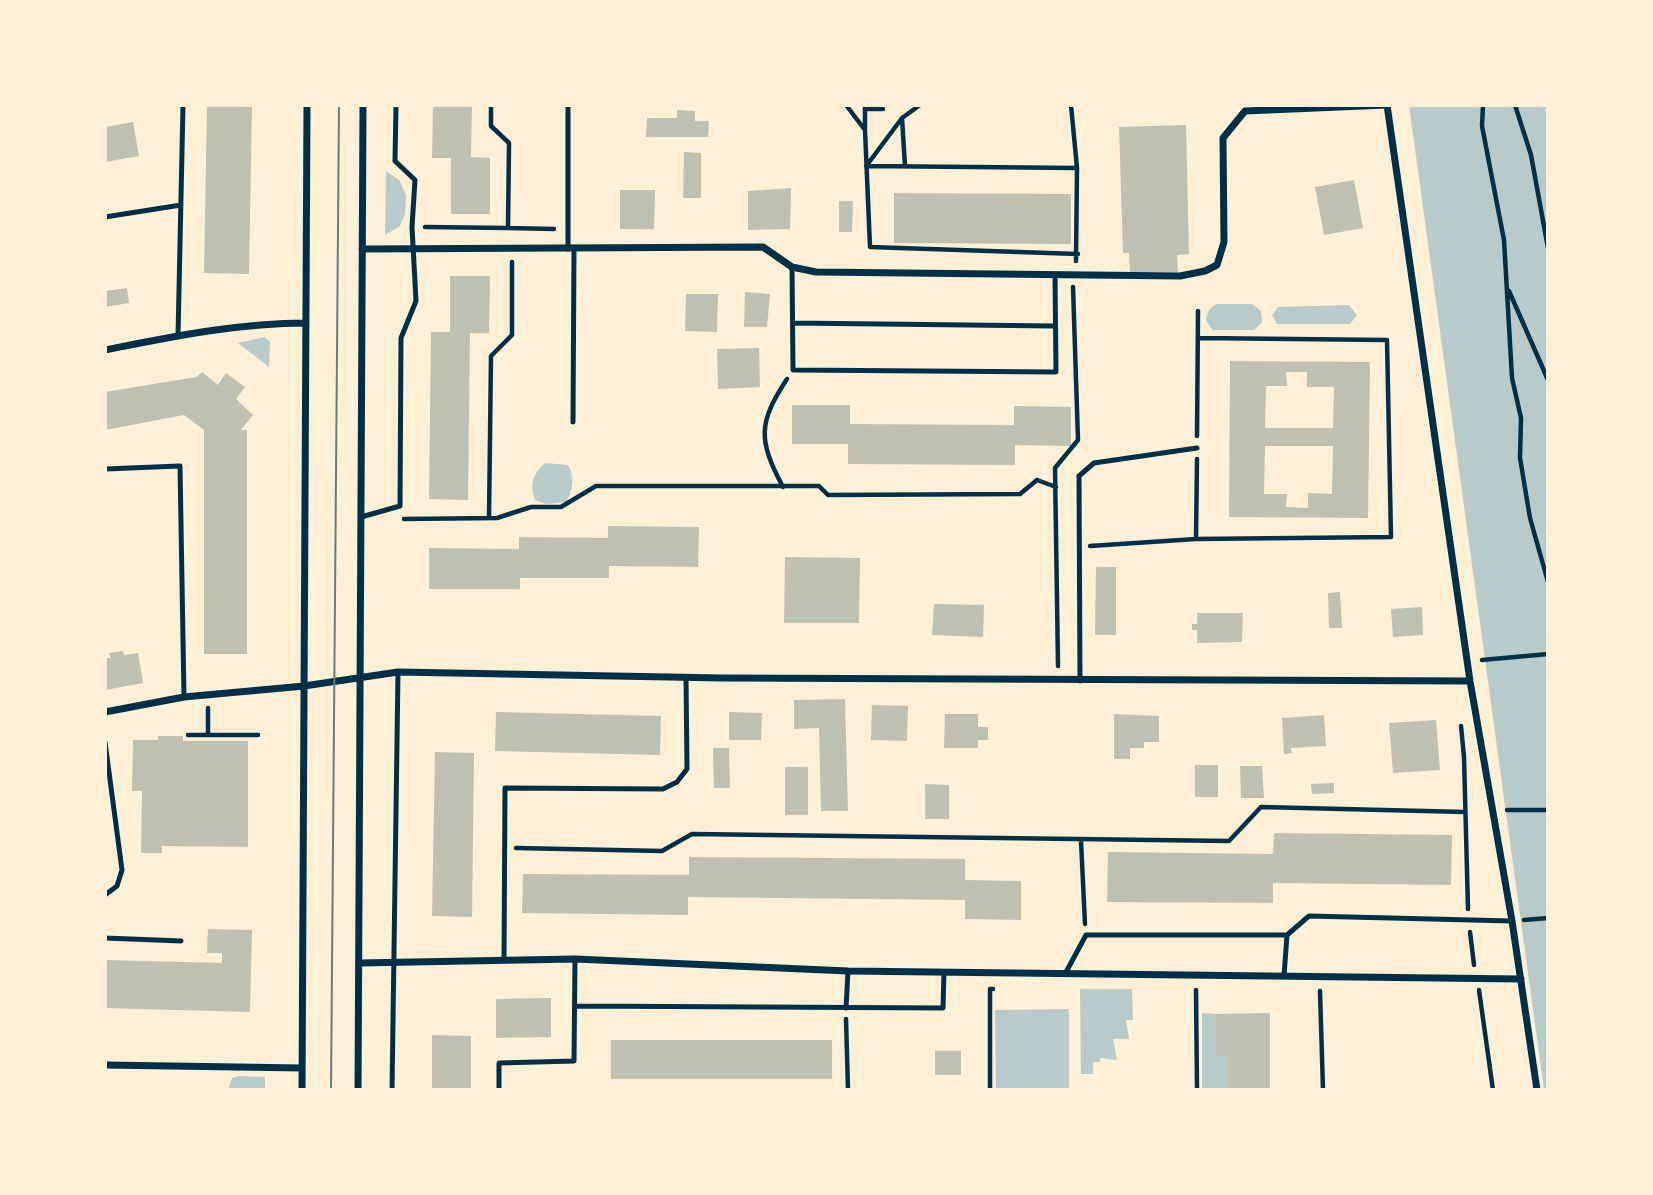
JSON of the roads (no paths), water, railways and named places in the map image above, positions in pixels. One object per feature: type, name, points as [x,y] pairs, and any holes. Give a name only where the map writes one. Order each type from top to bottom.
[{"type":"street","points":[[302,1090],[307,105]]},
{"type":"street","points":[[358,1090],[363,105]]},
{"type":"street","points":[[362,249],[763,247],[792,267],[816,272],[1180,276],[1205,271],[1217,265],[1224,242],[1223,138],[1245,111],[1387,105],[1470,681],[1512,921],[1537,1090]]},
{"type":"street","points":[[105,350],[178,336],[279,323],[306,323]]},
{"type":"street","points":[[105,712],[184,697],[304,686],[397,672],[686,678],[1470,681]]},
{"type":"street","points":[[359,963],[575,959],[848,971],[1521,979]]},
{"type":"street","points":[[105,1065],[302,1068]]},
{"type":"lane","points":[[178,336],[183,105]]},
{"type":"lane","points":[[361,517],[400,506],[401,338],[416,301],[412,227],[415,180],[395,161],[396,105]]},
{"type":"lane","points":[[568,105],[573,422]]},
{"type":"lane","points":[[105,217],[181,205]]},
{"type":"lane","points":[[792,267],[793,370],[1056,372],[1055,275]]},
{"type":"lane","points":[[793,323],[1055,326]]},
{"type":"lane","points":[[1080,681],[1079,476],[1094,463],[1197,448]]},
{"type":"lane","points":[[105,469],[180,466],[184,697]]},
{"type":"lane","points":[[392,1090],[397,672]]},
{"type":"lane","points":[[503,960],[502,848],[505,788],[663,789],[677,782],[687,769],[686,678]]},
{"type":"lane","points":[[105,742],[122,870],[117,886],[105,895]]},
{"type":"lane","points":[[1065,975],[1086,935],[1287,935],[1309,916],[1512,921]]},
{"type":"lane","points":[[1284,976],[1287,935]]},
{"type":"lane","points":[[105,938],[181,942]]},
{"type":"lane","points":[[499,1090],[499,1063],[574,1061],[575,959]]},
{"type":"lane","points":[[845,1007],[848,971]]},
{"type":"lane","points":[[575,1006],[943,1009],[944,972]]},
{"type":"tram line","points":[[331,1090],[339,105]]}]
